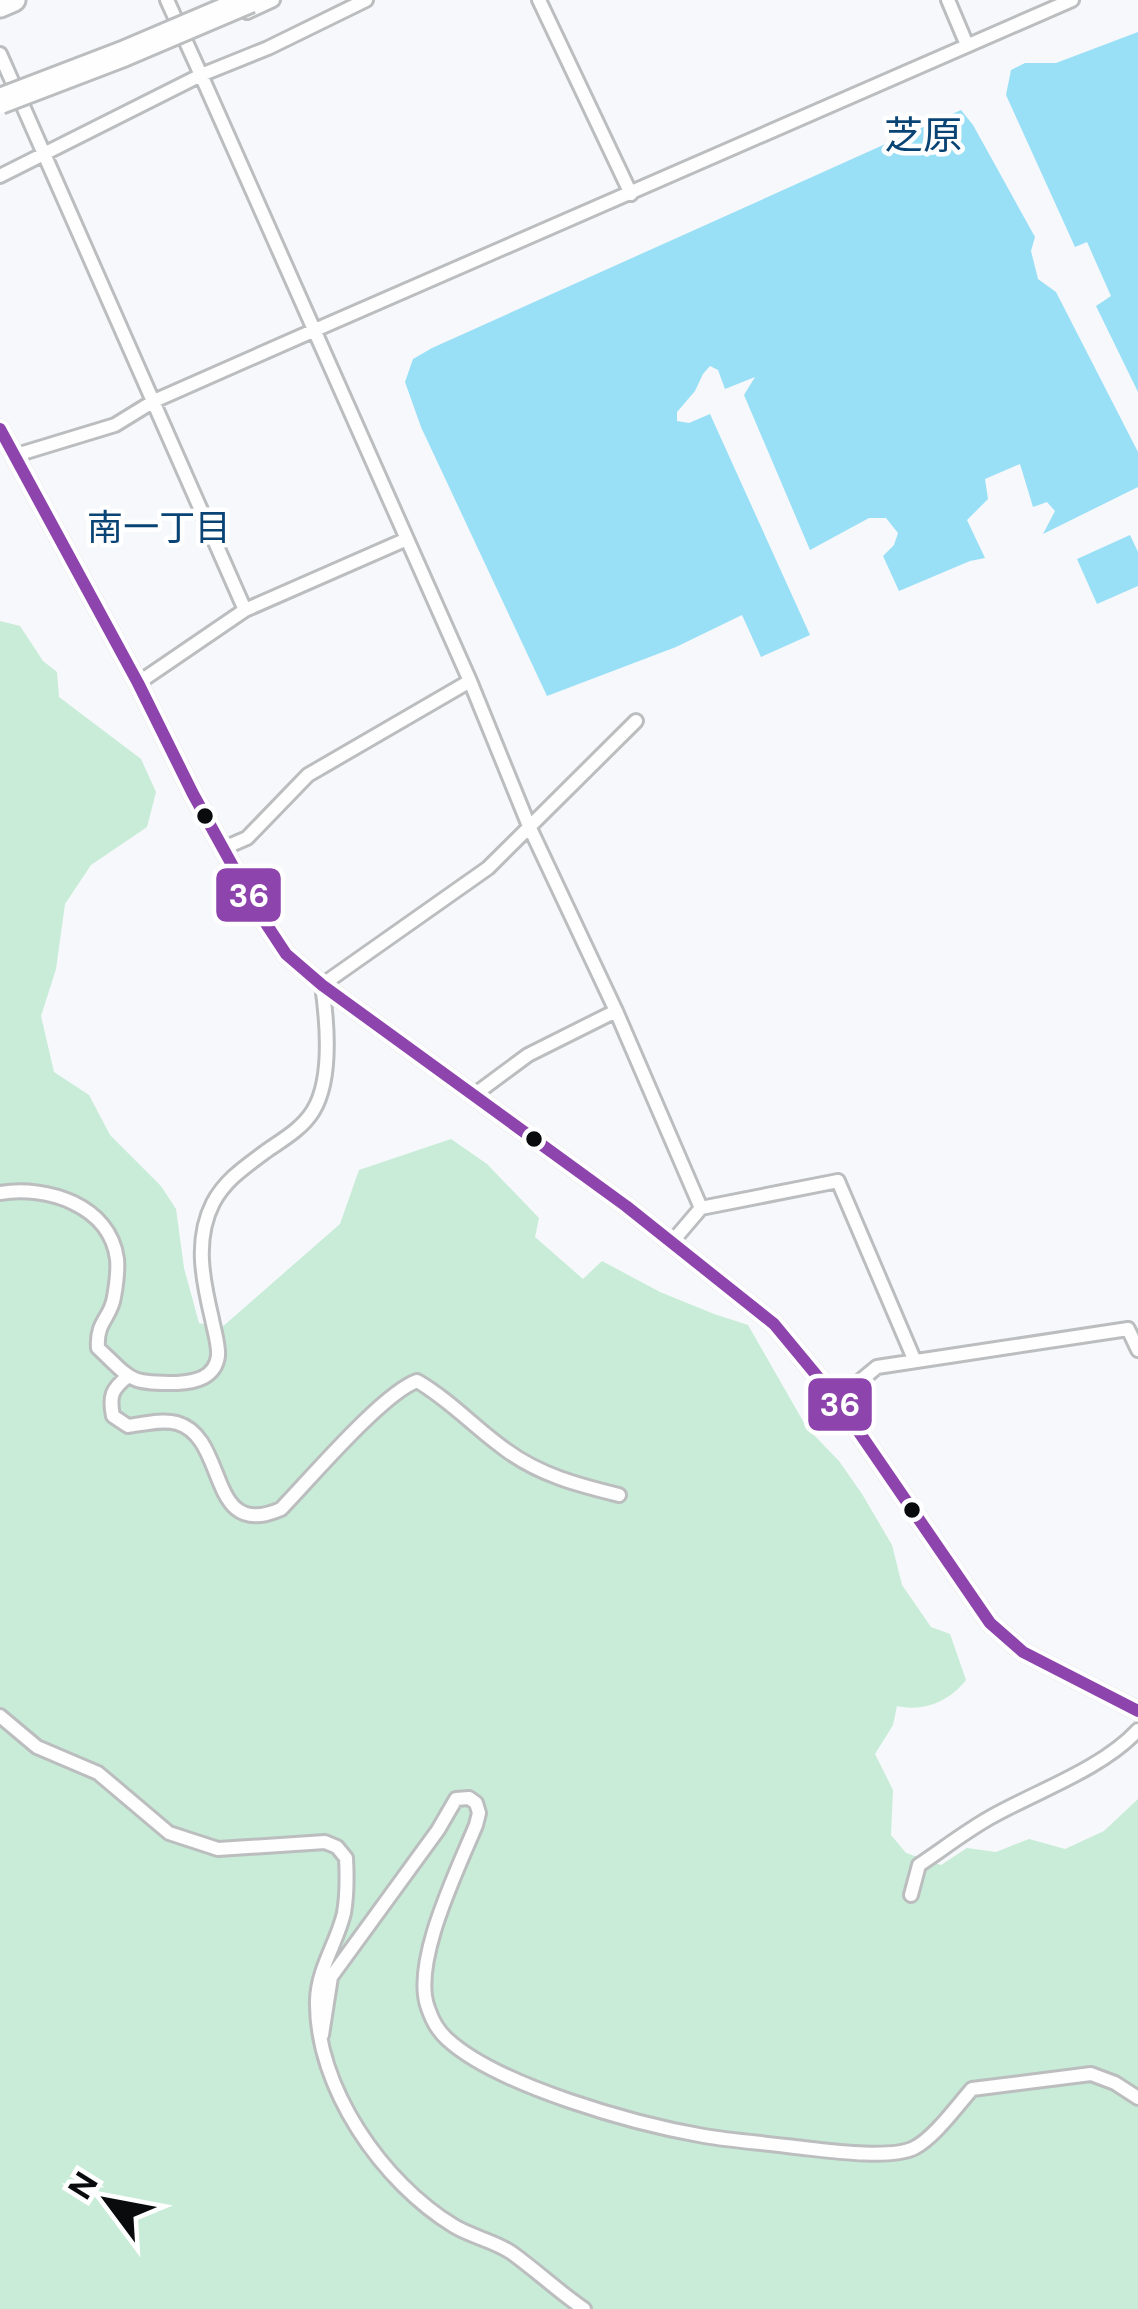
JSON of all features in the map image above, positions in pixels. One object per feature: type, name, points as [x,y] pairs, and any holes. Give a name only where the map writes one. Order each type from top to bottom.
[{"type":"highway","points":[[8,99],[230,0]]},
{"type":"highway","points":[[8,99],[250,0]]},
{"type":"main road","points":[[0,6],[14,0]]},
{"type":"street","points":[[167,0],[701,1208]]},
{"type":"street","points":[[0,113],[8,99],[185,40],[273,0]]},
{"type":"street","points":[[0,176],[201,75],[366,0]]},
{"type":"street","points":[[539,0],[631,194]]},
{"type":"street","points":[[948,0],[968,46]]},
{"type":"street","points":[[13,456],[115,425],[154,401],[1072,0]]},
{"type":"street","points":[[0,54],[8,99],[45,154],[245,610]]},
{"type":"street","points":[[0,429],[139,683],[193,794],[286,954],[672,1242],[774,1324],[837,1400],[990,1623],[1023,1652],[1138,1711]]},
{"type":"street","points":[[139,683],[245,610],[407,538]]},
{"type":"street","points":[[224,848],[248,838],[308,776],[470,681]]},
{"type":"street","points":[[322,985],[471,882],[636,721]]},
{"type":"street","points":[[0,1193],[44,1192],[68,1199],[98,1220],[117,1261],[114,1303],[97,1335],[98,1348],[127,1377],[140,1383],[195,1382],[211,1371],[218,1357],[203,1277],[202,1247],[211,1208],[221,1188],[298,1129],[315,1109],[326,1060],[322,985]]},
{"type":"street","points":[[474,1095],[528,1055],[616,1011]]},
{"type":"street","points":[[672,1242],[701,1208],[838,1181],[914,1359]]},
{"type":"street","points":[[837,1400],[877,1366],[914,1359],[1128,1329],[1138,1350]]},
{"type":"street","points":[[127,1377],[110,1398],[113,1416],[128,1426],[181,1424],[202,1444],[229,1502],[242,1514],[266,1516],[281,1509],[378,1409],[417,1381],[506,1450],[547,1474],[619,1496]]},
{"type":"street","points":[[0,1716],[37,1747],[98,1773],[169,1833],[218,1850],[308,1841],[338,1847],[346,1858],[343,1916],[322,1970],[317,2001],[331,2070],[352,2120],[385,2168],[420,2203],[458,2229],[508,2250],[584,2309]]},
{"type":"street","points":[[911,1895],[919,1864],[988,1818],[1096,1762],[1138,1730]]},
{"type":"street","points":[[322,2035],[332,1977],[456,1799],[469,1798],[476,1803],[476,1825],[428,1954],[425,2003],[449,2041],[504,2074],[601,2111],[703,2136],[855,2153],[913,2148],[972,2089],[1091,2074],[1138,2098]]},
{"type":"green space","points":[[0,621],[20,626],[43,661],[57,672],[59,697],[141,759],[156,792],[147,827],[91,865],[65,904],[56,969],[41,1016],[54,1072],[89,1095],[110,1135],[161,1186],[176,1209],[184,1268],[199,1323],[221,1328],[340,1224],[359,1170],[451,1139],[487,1164],[539,1218],[535,1237],[583,1279],[602,1261],[660,1292],[748,1325],[807,1428],[862,1494],[892,1545],[902,1585],[931,1627],[950,1634],[966,1680],[936,1703],[897,1706],[893,1725],[875,1754],[893,1790],[891,1835],[906,1853],[941,1865],[967,1848],[996,1852],[1029,1839],[1065,1849],[1104,1831],[1138,1799],[1138,2309],[0,2309]]},
{"type":"water","points":[[1138,32],[1138,392],[1096,306],[1111,296],[1087,242],[1075,247],[1006,95],[1011,70],[1025,63],[1056,63]]},
{"type":"water","points":[[961,110],[1035,237],[1031,251],[1038,279],[1056,292],[1138,452],[1138,487],[1043,534],[1055,511],[1047,502],[1033,507],[1020,464],[985,479],[988,499],[967,520],[985,558],[899,591],[883,556],[898,533],[886,518],[869,518],[810,550],[744,395],[755,377],[725,389],[718,370],[710,366],[677,412],[677,421],[689,423],[710,414],[810,635],[761,657],[742,615],[676,647],[547,696],[421,427],[405,382],[413,359]]},
{"type":"water","points":[[1130,535],[1138,552],[1138,586],[1097,604],[1077,559]]},
{"type":"transit line","name":"36","points":[[0,429],[193,794],[286,954],[626,1206],[774,1324],[837,1400],[990,1623],[1023,1652],[1138,1711]]},
{"type":"district","name":"芝原","points":[[923,135]]},
{"type":"district","name":"南一丁目","points":[[159,527]]}]
